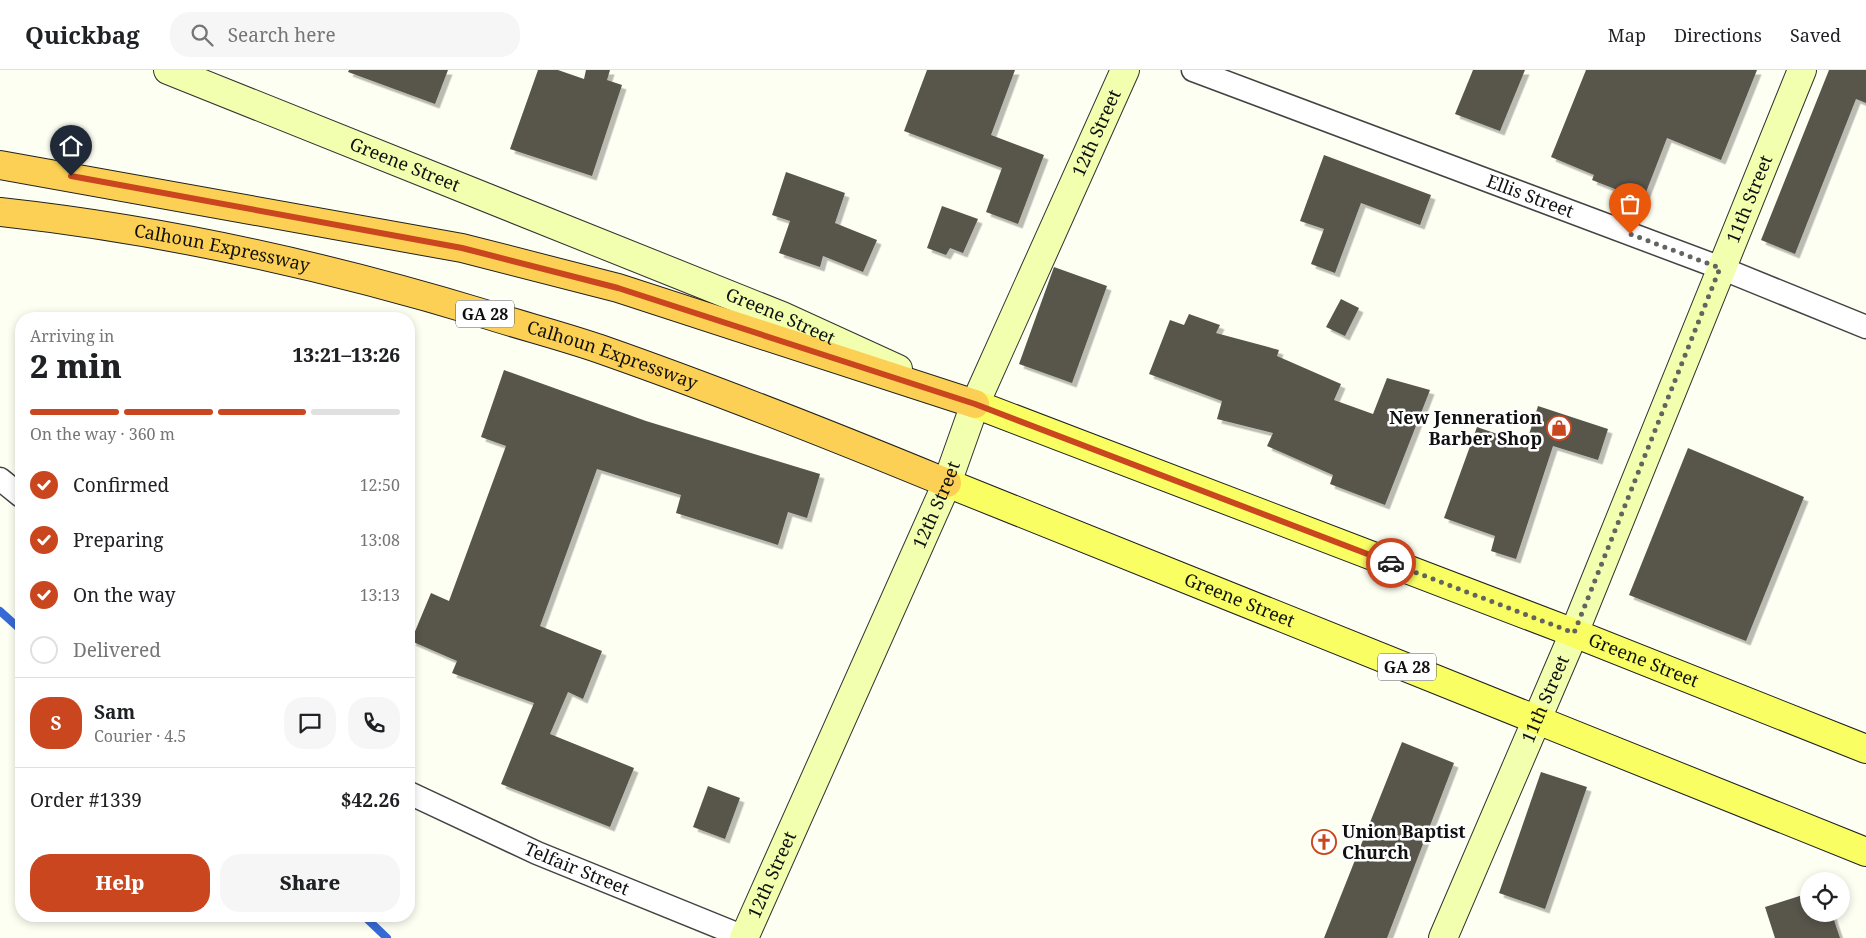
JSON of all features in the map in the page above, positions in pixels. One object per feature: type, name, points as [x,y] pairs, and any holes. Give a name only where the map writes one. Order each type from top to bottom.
[{"type":"highway","points":[[6,165],[462,248],[618,288],[975,404]]},
{"type":"highway","name":"Calhoun Expressway","points":[[2,212],[97,223],[254,254],[386,284],[598,348],[837,438],[947,483]]},
{"type":"main road","name":"Greene Street","points":[[168,70],[782,316],[975,404],[1574,633],[1866,749]]},
{"type":"main road","name":"12th Street","points":[[744,938],[947,483],[975,404],[1124,70]]},
{"type":"main road","name":"11th Street","points":[[1444,938],[1574,633],[1720,268],[1802,70]]},
{"type":"main road","name":"Greene Street","points":[[947,483],[1866,852]]},
{"type":"street","name":"Ellis Street","points":[[1193,70],[1720,268],[1866,326]]},
{"type":"street","points":[[0,479],[15,491]]},
{"type":"street","name":"Telfair Street","points":[[415,796],[537,853],[744,938]]},
{"type":"building","points":[[349,70],[448,70],[435,104],[348,72]]},
{"type":"building","points":[[538,70],[558,70],[584,79],[586,70],[610,70],[607,80],[622,85],[592,176],[510,149]]},
{"type":"building","points":[[927,70],[1015,70],[991,135],[1044,155],[1018,224],[986,212],[1002,168],[904,131]]},
{"type":"building","points":[[1473,70],[1525,70],[1500,131],[1455,114]]},
{"type":"building","points":[[1586,70],[1757,70],[1721,160],[1667,138],[1643,200],[1592,180],[1594,175],[1551,157]]},
{"type":"building","points":[[1829,70],[1866,70],[1866,103],[1856,99],[1795,254],[1761,240]]},
{"type":"building","points":[[1324,155],[1431,195],[1420,225],[1361,203],[1335,273],[1311,264],[1324,229],[1300,221]]},
{"type":"building","points":[[786,172],[845,193],[835,223],[877,240],[863,272],[823,256],[820,267],[779,253],[790,221],[772,215]]},
{"type":"building","points":[[942,206],[978,219],[963,253],[950,248],[946,255],[927,248]]},
{"type":"building","points":[[1054,267],[1107,286],[1072,383],[1019,364]]},
{"type":"building","points":[[1341,299],[1359,308],[1345,336],[1326,327]]},
{"type":"building","points":[[1189,314],[1220,325],[1216,333],[1279,350],[1277,356],[1341,384],[1334,400],[1373,414],[1387,378],[1430,390],[1385,505],[1330,484],[1333,475],[1267,446],[1273,433],[1217,419],[1222,401],[1149,374],[1170,320],[1184,325]]},
{"type":"building","points":[[504,370],[646,421],[820,474],[807,518],[788,512],[778,545],[676,513],[681,495],[597,469],[540,626],[602,651],[583,699],[568,692],[550,734],[634,768],[610,827],[501,784],[534,703],[452,673],[457,661],[415,643],[415,631],[431,593],[449,601],[506,446],[481,437]]},
{"type":"building","points":[[1538,406],[1608,429],[1598,460],[1553,446],[1516,559],[1491,551],[1495,536],[1444,518],[1477,427],[1526,444]]},
{"type":"building","points":[[1688,448],[1804,497],[1746,641],[1629,595]]},
{"type":"building","points":[[1402,742],[1454,763],[1387,938],[1324,938]]},
{"type":"building","points":[[1541,772],[1587,787],[1545,909],[1499,893]]},
{"type":"building","points":[[708,786],[740,798],[725,839],[693,827]]},
{"type":"building","points":[[1800,896],[1800,922],[1835,922],[1840,938],[1775,938],[1765,907]]},
{"type":"waterway","points":[[0,611],[15,625]]},
{"type":"waterway","points":[[370,922],[387,938]]},
{"type":"way so far","points":[[1391,563],[1574,633],[1720,268],[1630,234]]},
{"type":"place","name":"New Jenneration Barber Shop","points":[[1559,428]]},
{"type":"place","name":"Union Baptist Church","points":[[1324,842]]},
{"type":"route","points":[[71,176],[462,248],[618,288],[975,404],[1391,563]]}]
